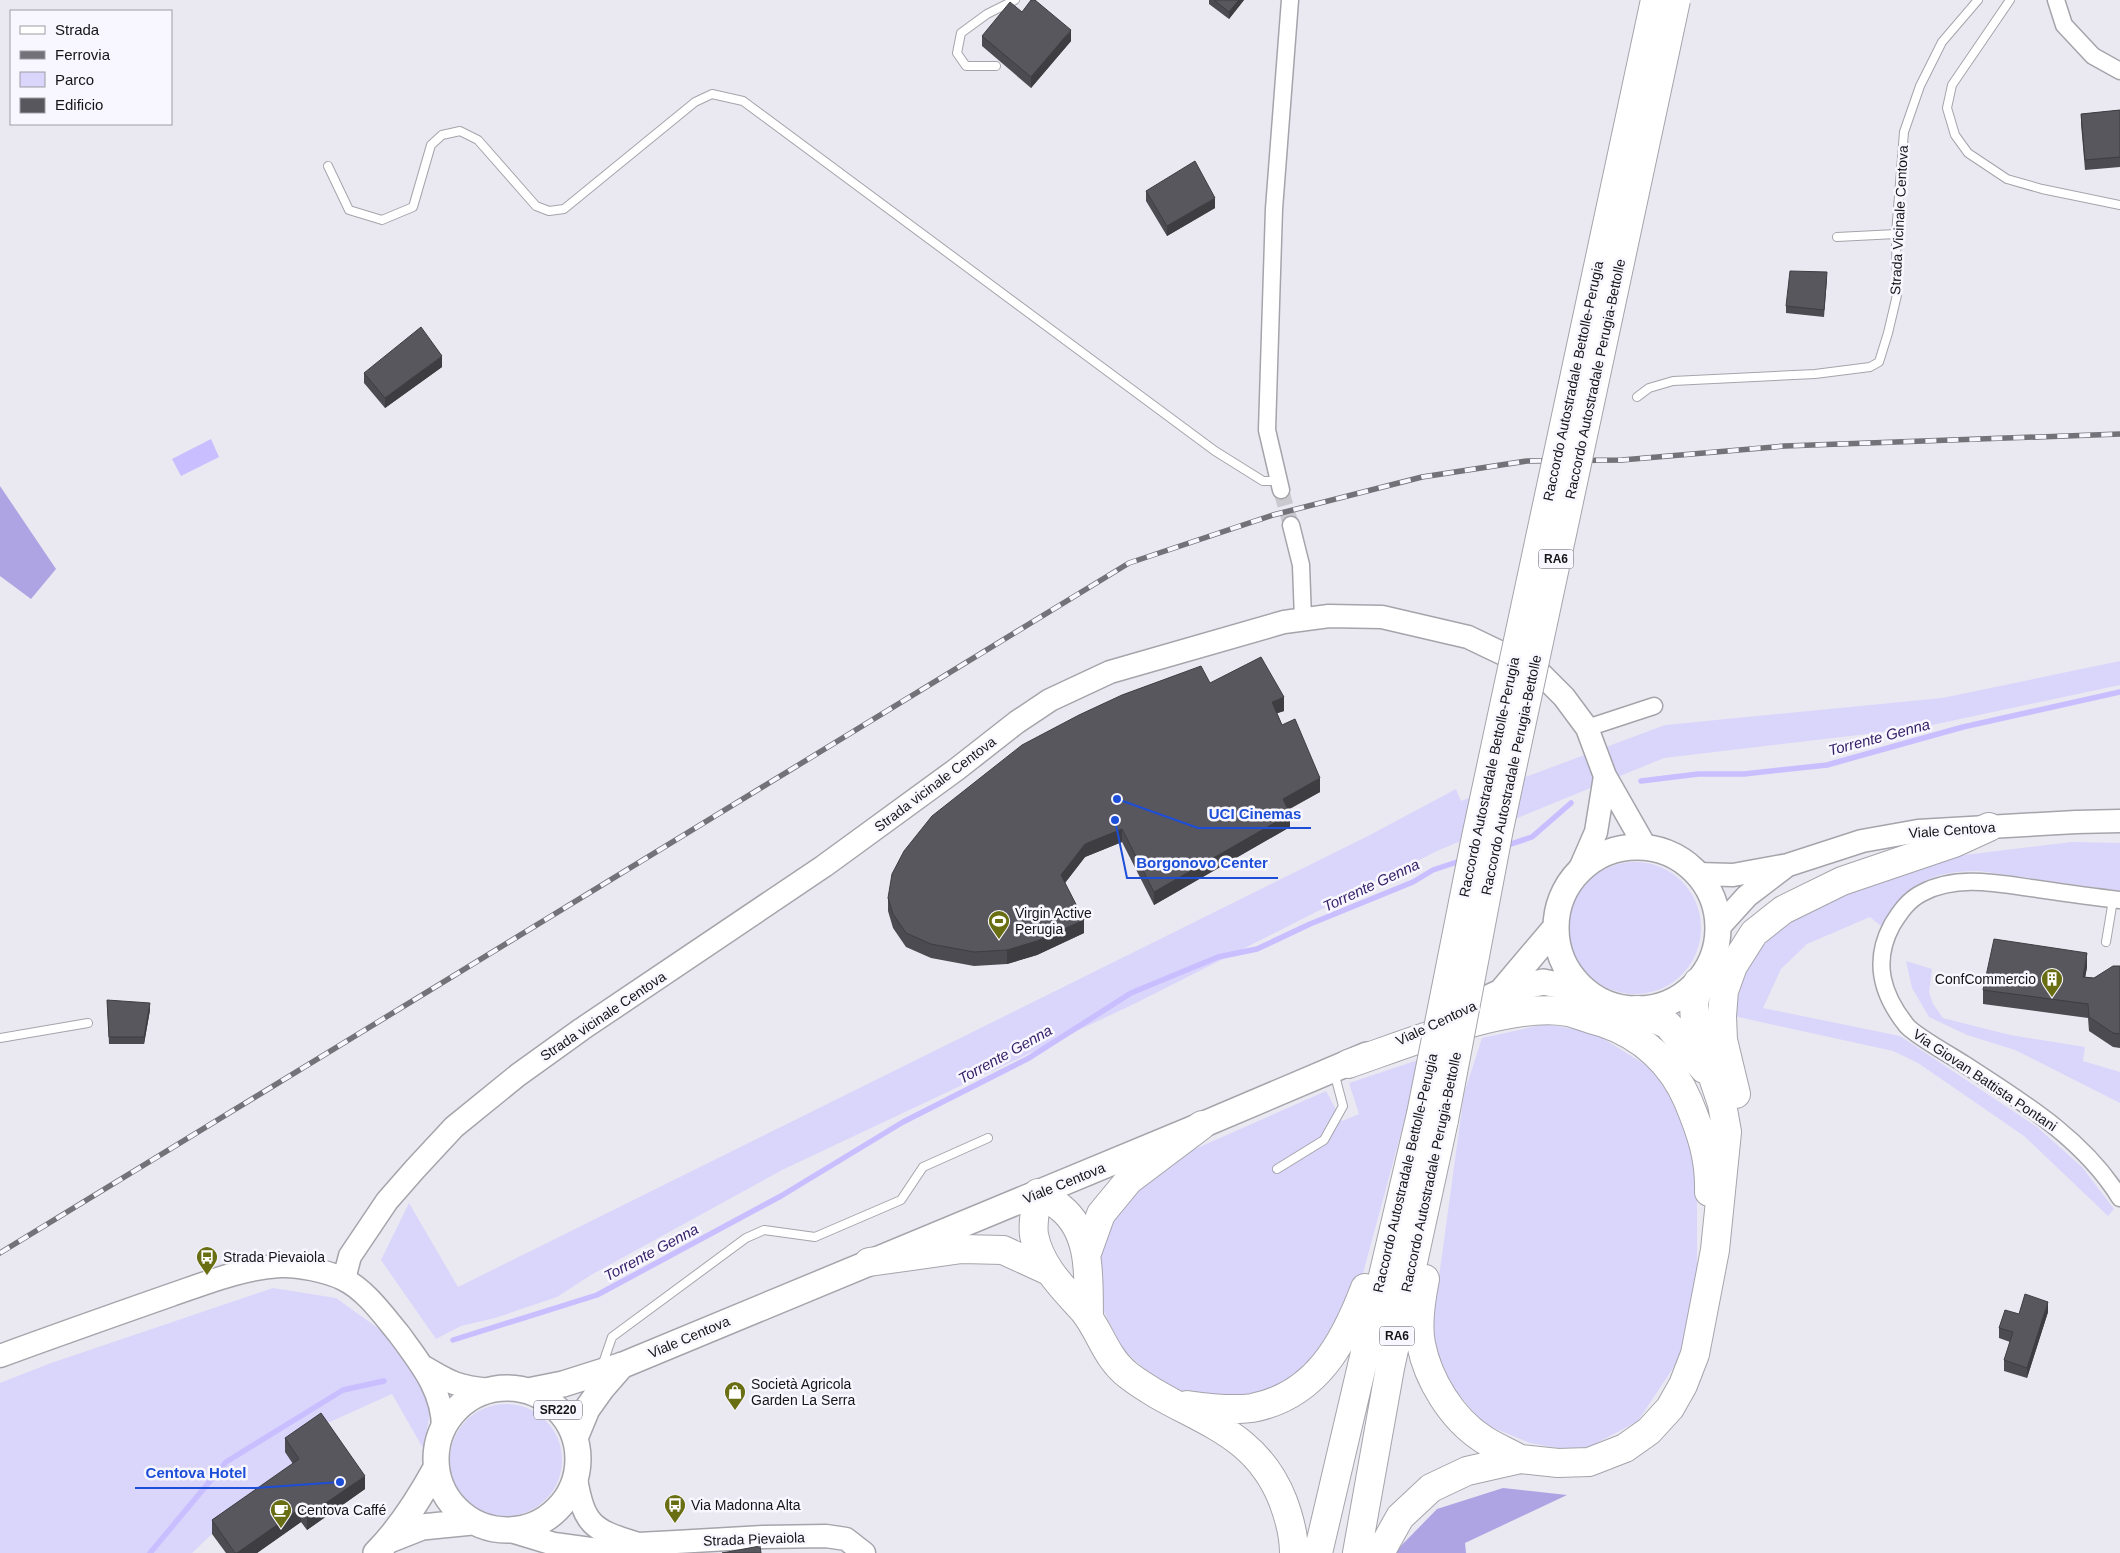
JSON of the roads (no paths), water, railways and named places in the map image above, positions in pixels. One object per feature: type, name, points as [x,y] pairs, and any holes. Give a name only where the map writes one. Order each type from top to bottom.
[{"type":"highway","name":"Raccordo Autostradale Bettolle-Perugia","points":[[1318,1553],[1427,1122],[1476,837],[1655,0]]},
{"type":"highway","name":"Raccordo Autostradale Perugia-Bettolle","points":[[1357,1553],[1390,1368],[1427,1122],[1499,829],[1676,0]]},
{"type":"highway","points":[[1380,1553],[1400,1516],[1432,1488],[1467,1472],[1520,1459],[1558,1463],[1589,1462],[1624,1448],[1649,1431],[1670,1408],[1683,1385],[1695,1354],[1715,1250],[1739,1156],[1735,1090],[1723,1040],[1722,1016],[1724,991],[1733,966],[1754,933],[1782,910],[1842,881],[1954,843],[1988,827]]},
{"type":"highway","points":[[1698,982],[1694,1004],[1696,1024],[1722,1104],[1727,1132],[1715,1250]]},
{"type":"highway","points":[[1637,1010],[1668,1025],[1696,1056],[1715,1085]]},
{"type":"highway","points":[[1341,1067],[1413,1041],[1498,1016],[1534,1012],[1567,1012],[1623,1030],[1645,1044],[1669,1066],[1682,1087],[1698,1126],[1710,1168],[1709,1212],[1715,1250]]},
{"type":"highway","points":[[1175,1404],[1218,1409],[1252,1408],[1280,1400],[1308,1382],[1328,1363],[1356,1312],[1366,1285],[1397,1176],[1427,1122]]},
{"type":"highway","points":[[1427,1122],[1445,1173],[1421,1300],[1421,1343],[1430,1374],[1443,1397],[1462,1421],[1482,1438],[1520,1459]]},
{"type":"highway","points":[[1087,1254],[1101,1214],[1130,1180],[1202,1126]]},
{"type":"highway","points":[[1089,1317],[1087,1254],[1075,1225],[1062,1209],[1038,1194],[1034,1219],[1034,1235],[1049,1272],[1089,1317],[1104,1348],[1126,1374],[1149,1390],[1241,1441],[1261,1462],[1276,1486],[1289,1518],[1294,1553]]},
{"type":"highway","points":[[869,1262],[962,1249],[1003,1250],[1049,1272]]},
{"type":"main road","points":[[1621,848],[1646,848],[1665,852],[1682,861],[1697,874],[1708,890],[1716,908],[1718,928],[1716,948],[1709,966],[1698,982],[1681,997],[1660,1007],[1637,1010],[1618,1008],[1600,1001],[1584,990],[1568,972],[1559,950],[1556,927],[1561,900],[1566,888],[1579,871],[1598,857],[1621,848]]},
{"type":"main road","points":[[1501,992],[1556,927]]},
{"type":"main road","points":[[1501,992],[1543,982],[1584,990]]},
{"type":"main road","name":"Viale Centova","points":[[528,1391],[563,1384],[611,1368],[1038,1194],[1341,1067],[1501,992]]},
{"type":"main road","name":"Viale Centova","points":[[575,1438],[587,1409],[602,1388],[611,1368]]},
{"type":"main road","name":"SR220","points":[[509,1388],[528,1391],[546,1400],[562,1414],[575,1438],[578,1456],[576,1479],[562,1505],[552,1516],[532,1526],[511,1531],[494,1530],[472,1522],[452,1504],[441,1485],[436,1468],[437,1446],[443,1428],[455,1410],[471,1398],[490,1390],[509,1388]]},
{"type":"main road","points":[[383,1546],[418,1502],[436,1468]]},
{"type":"main road","points":[[383,1546],[422,1527],[472,1522]]},
{"type":"street","points":[[1280,485],[1267,430],[1274,209],[1290,0]]},
{"type":"street","points":[[2056,0],[2064,25],[2093,56],[2120,71]]},
{"type":"street","points":[[1291,525],[1301,565],[1303,619]]},
{"type":"street","name":"Strada vicinale Centova","points":[[344,1279],[350,1256],[387,1201],[415,1168],[461,1121],[518,1075],[575,1034],[824,866],[957,769],[1017,722],[1050,700],[1110,672],[1284,622],[1329,616],[1382,617],[1468,637],[1537,670],[1564,698],[1587,728],[1605,776],[1646,848]]},
{"type":"street","points":[[1587,728],[1654,706]]},
{"type":"street","points":[[1579,871],[1596,832],[1605,776]]},
{"type":"street","name":"Viale Centova","points":[[1788,865],[1862,841],[1918,831],[2120,821]]},
{"type":"street","points":[[1697,874],[1733,874],[1788,865]]},
{"type":"street","points":[[1718,928],[1747,896],[1788,865]]},
{"type":"street","name":"Via Giovan Battista Pontani","points":[[2117,900],[1977,881],[1950,884],[1922,893],[1901,909],[1885,938],[1881,958],[1883,981],[1888,998],[1908,1028],[2050,1123],[2082,1149],[2120,1198]]},
{"type":"street","name":"SR220","points":[[0,1356],[248,1270],[281,1266],[307,1269],[344,1279],[375,1303],[424,1367],[437,1392],[443,1415],[443,1428]]},
{"type":"street","name":"SR220","points":[[424,1367],[451,1384],[467,1388],[490,1390]]},
{"type":"street","name":"SR220","points":[[576,1479],[586,1518],[607,1534],[638,1544]]},
{"type":"street","name":"SR220","points":[[511,1531],[554,1544],[598,1550],[638,1544]]},
{"type":"street","name":"Strada Pievaiola","points":[[638,1544],[763,1537],[826,1536],[846,1539],[864,1553]]},
{"type":"lane","points":[[996,66],[966,66],[957,53],[960,33],[987,14],[1015,0]]},
{"type":"lane","name":"Strada Vicinale Centova","points":[[1638,397],[1649,388],[1673,381],[1815,374],[1870,367],[1879,362],[1888,333],[1896,295],[1896,234],[1904,132],[1920,86],[1942,42],[1978,0]]},
{"type":"lane","points":[[2010,0],[1952,85],[1947,108],[1955,135],[1968,153],[2007,179],[2042,189],[2120,205]]},
{"type":"lane","points":[[328,166],[349,210],[382,220],[412,207],[431,145],[442,135],[460,130],[478,140],[536,206],[549,211],[564,209],[695,102],[712,94],[743,101],[1215,451],[1263,481],[1280,485]]},
{"type":"lane","points":[[1837,237],[1896,234]]},
{"type":"lane","points":[[2106,942],[2117,900]]},
{"type":"lane","points":[[0,1038],[88,1023]]},
{"type":"lane","points":[[1277,1169],[1324,1140],[1343,1106],[1341,1067]]},
{"type":"lane","points":[[611,1368],[612,1337],[746,1238],[764,1230],[816,1237],[901,1200],[923,1167],[988,1138]]},
{"type":"waterway","name":"Torrente Genna","points":[[1641,781],[1698,774],[1744,774],[1827,765],[1963,727],[2120,692]]},
{"type":"waterway","name":"Torrente Genna","points":[[1505,846],[1532,837],[1571,803]]},
{"type":"waterway","name":"Torrente Genna","points":[[453,1340],[597,1295],[781,1196],[903,1122],[1029,1058],[1131,993],[1218,957],[1257,949],[1310,924],[1413,882],[1433,870],[1463,860]]},
{"type":"waterway","name":"Torrente Genna","points":[[150,1553],[226,1462],[343,1390],[384,1381]]},
{"type":"tunnel","points":[[1281,490],[1291,525]]},
{"type":"railway","points":[[0,1253],[1129,563],[1273,515],[1422,477],[1527,461],[1622,460],[1785,446],[2120,434]]},
{"type":"place","name":"UCI Cinemas","points":[[1117,799]]},
{"type":"place","name":"Borgonovo Center","points":[[1115,820]]},
{"type":"place","name":"Virgin Active Perugia","points":[[999,940]]},
{"type":"place","name":"ConfCommercio","points":[[2052,998]]},
{"type":"place","name":"Strada Pievaiola","points":[[207,1276]]},
{"type":"place","name":"Società Agricola Garden La Serra","points":[[735,1411]]},
{"type":"place","name":"Centova Hotel","points":[[340,1482]]},
{"type":"place","name":"Via Madonna Alta","points":[[675,1524]]},
{"type":"place","name":"Centova Caffé","points":[[281,1529]]}]
